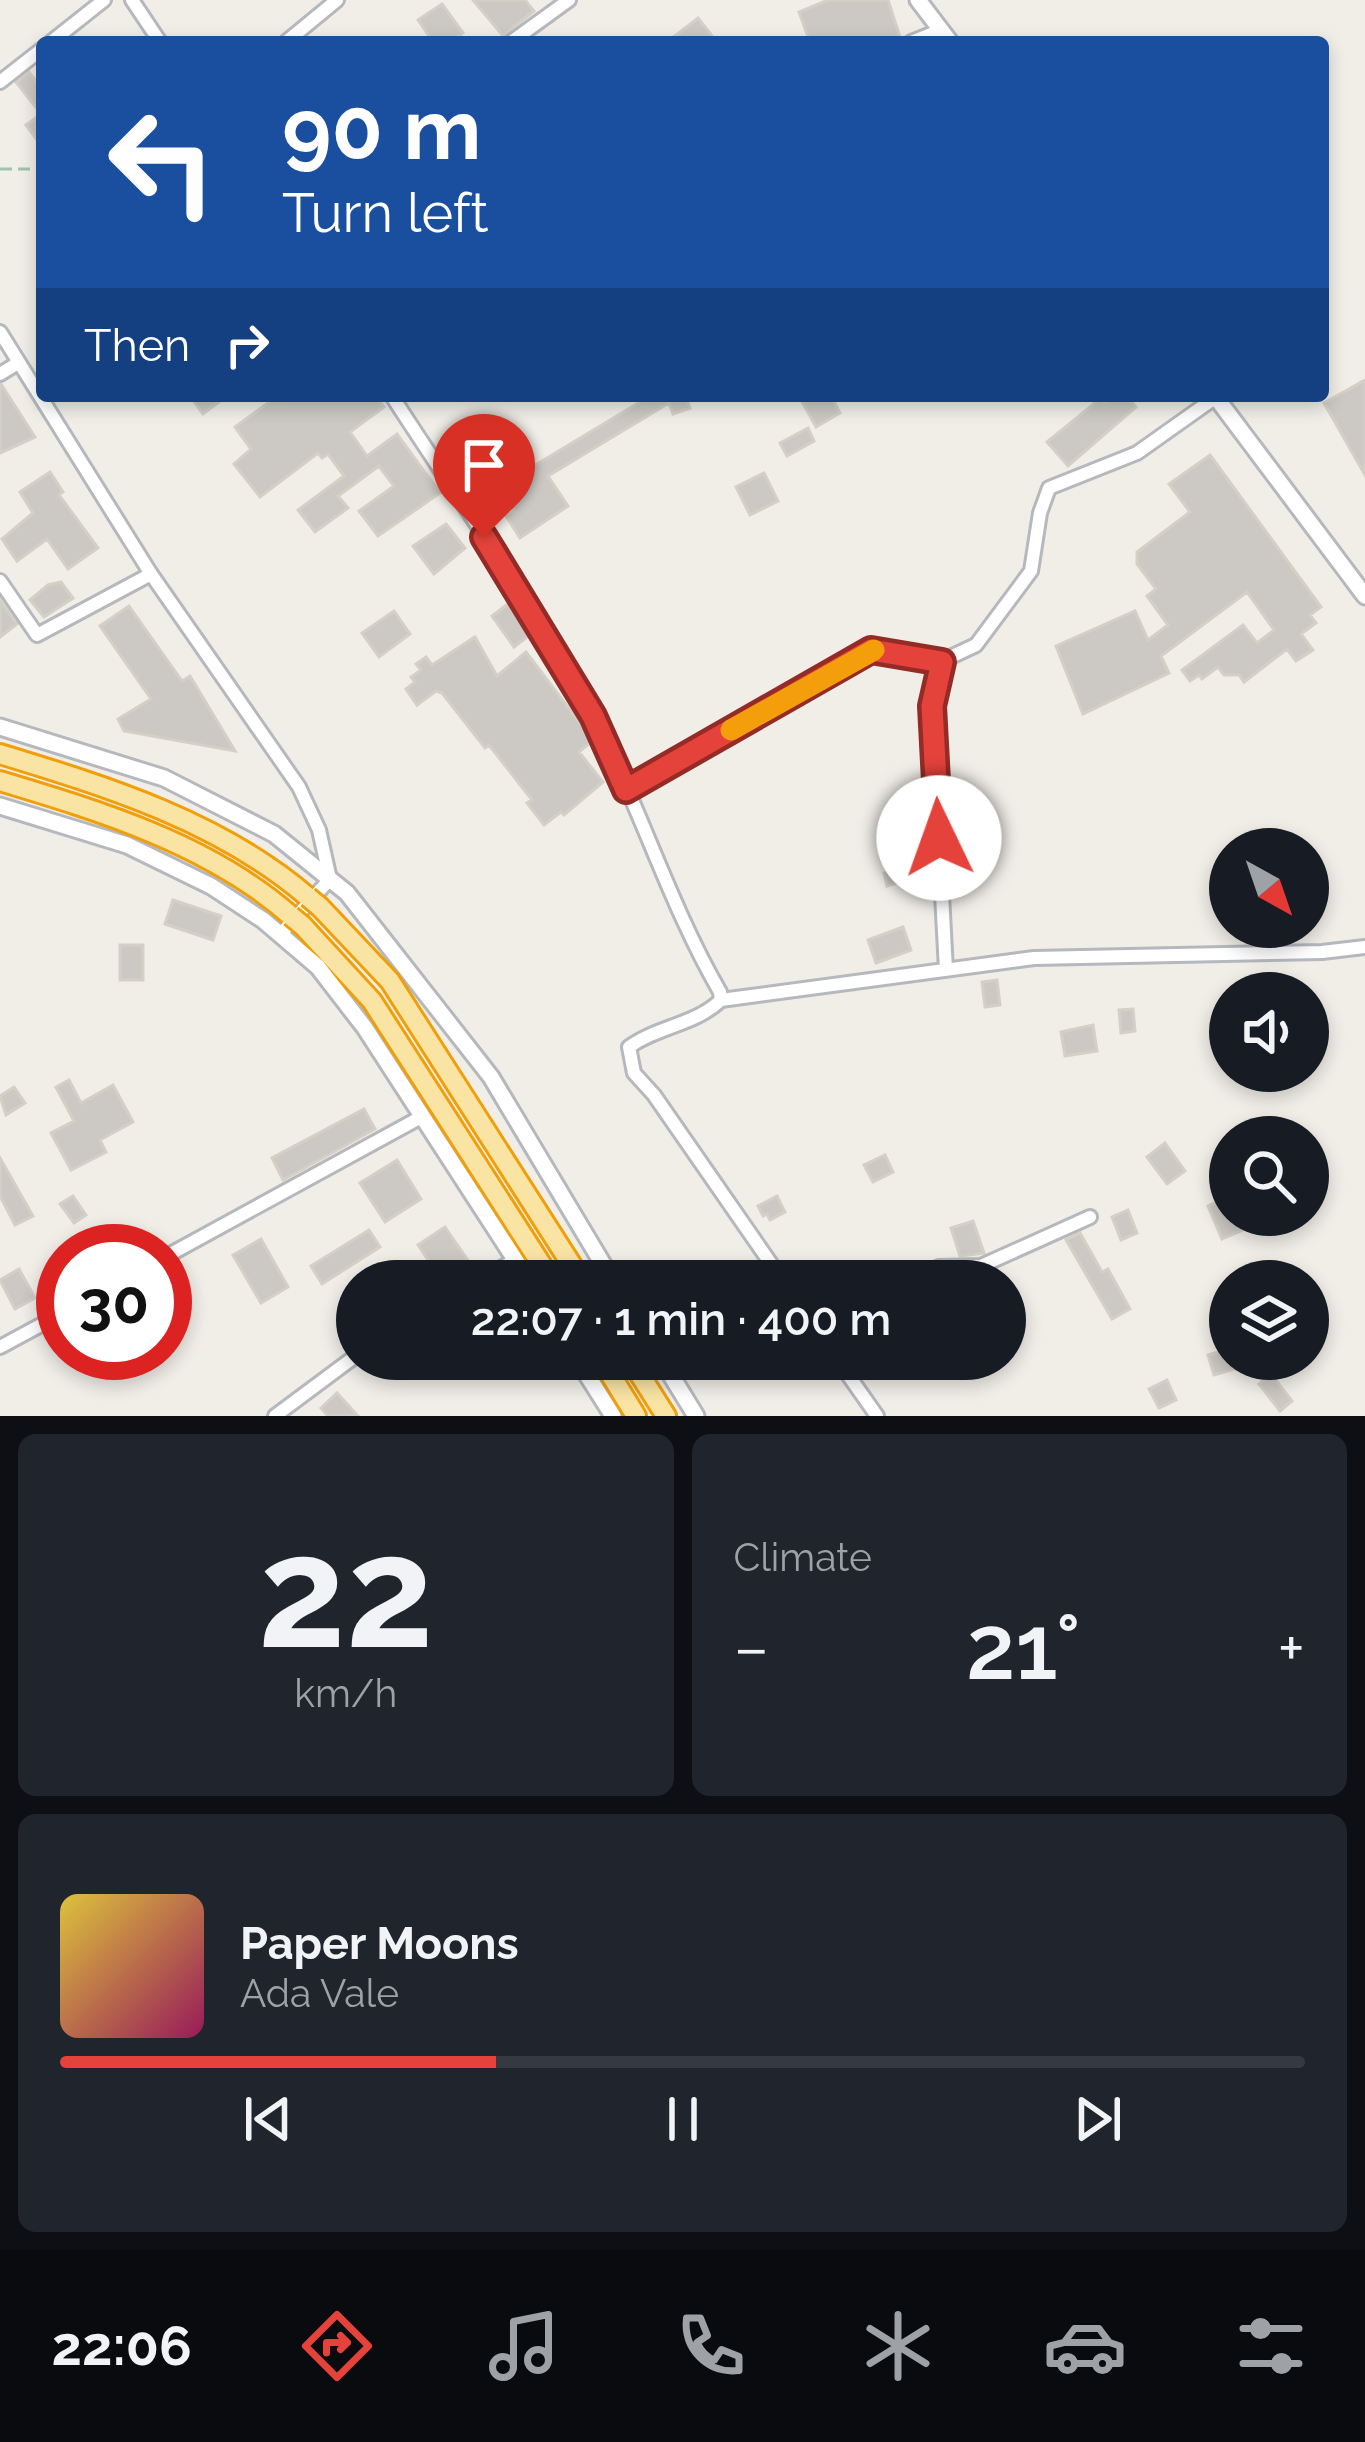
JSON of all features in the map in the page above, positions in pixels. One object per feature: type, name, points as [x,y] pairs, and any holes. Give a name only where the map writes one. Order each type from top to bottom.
[{"type":"highway","points":[[0,754],[208,828],[314,902],[390,980],[569,1260]]},
{"type":"highway","points":[[0,781],[192,851],[265,893],[297,921],[372,1001],[538,1260]]},
{"type":"highway","points":[[614,1380],[636,1416]]},
{"type":"highway","points":[[644,1380],[666,1416]]},
{"type":"street","points":[[59,36],[104,0]]},
{"type":"street","points":[[132,0],[156,36]]},
{"type":"street","points":[[293,36],[337,0]]},
{"type":"street","points":[[519,36],[569,0]]},
{"type":"street","points":[[918,0],[945,36]]},
{"type":"street","points":[[0,82],[36,54]]},
{"type":"street","points":[[0,332],[36,392]]},
{"type":"street","points":[[0,374],[18,363]]},
{"type":"street","points":[[43,402],[151,574],[299,787],[319,830],[329,879]]},
{"type":"street","points":[[396,402],[534,615],[593,716],[688,936],[721,992],[721,1000]]},
{"type":"street","points":[[626,790],[871,650],[942,662],[976,645],[1031,571],[1049,488],[1138,453],[1207,402]]},
{"type":"street","points":[[1220,402],[1365,596]]},
{"type":"street","points":[[0,581],[37,635],[151,574]]},
{"type":"street","points":[[942,662],[932,706],[946,970]]},
{"type":"street","points":[[0,727],[164,778],[274,834],[347,893],[491,1077],[600,1260]]},
{"type":"street","points":[[0,806],[127,845],[211,886],[318,967],[365,1028],[515,1260]]},
{"type":"street","points":[[280,934],[329,879]]},
{"type":"street","points":[[768,1260],[634,1073],[629,1047],[641,1038],[707,1013],[721,1000],[1034,958],[1365,947]]},
{"type":"street","points":[[192,1242],[423,1116]]},
{"type":"street","points":[[994,1260],[1090,1217]]},
{"type":"street","points":[[0,1347],[36,1328]]},
{"type":"street","points":[[275,1416],[336,1371]]},
{"type":"street","points":[[591,1380],[613,1416]]},
{"type":"street","points":[[674,1380],[697,1416]]},
{"type":"street","points":[[852,1380],[877,1416]]},
{"type":"path","points":[[0,169],[36,169]]},
{"type":"building","points":[[473,0],[525,0],[534,11],[503,36]]},
{"type":"building","points":[[828,0],[888,0],[900,36],[808,36],[799,12]]},
{"type":"building","points":[[442,4],[463,33],[429,36],[418,20]]},
{"type":"building","points":[[698,18],[712,36],[675,36]]},
{"type":"building","points":[[29,72],[36,81],[36,108],[16,82]]},
{"type":"building","points":[[36,118],[36,139],[26,125]]},
{"type":"building","points":[[1365,380],[1365,475],[1324,403]]},
{"type":"building","points":[[0,384],[35,437],[0,453]]},
{"type":"building","points":[[194,402],[219,402],[203,414]]},
{"type":"building","points":[[269,402],[380,402],[384,407],[350,432],[367,456],[397,434],[440,493],[378,536],[359,511],[394,486],[379,466],[338,496],[348,508],[315,532],[298,510],[344,476],[328,454],[322,458],[318,453],[260,497],[234,464],[251,449],[235,427]]},
{"type":"building","points":[[640,402],[688,402],[690,408],[673,414],[669,403],[548,476],[568,506],[520,538],[506,516],[514,511],[499,487]]},
{"type":"building","points":[[802,402],[834,402],[840,413],[816,427]]},
{"type":"building","points":[[1096,402],[1132,402],[1136,407],[1068,466],[1047,442]]},
{"type":"building","points":[[808,428],[814,441],[787,456],[780,443]]},
{"type":"building","points":[[1210,455],[1321,607],[1310,615],[1316,623],[1301,634],[1313,650],[1296,661],[1287,649],[1244,682],[1239,675],[1224,675],[1218,667],[1190,681],[1182,670],[1243,625],[1257,643],[1274,630],[1247,592],[1161,656],[1169,673],[1083,714],[1056,646],[1135,611],[1148,640],[1168,625],[1147,596],[1156,589],[1137,564],[1137,552],[1190,512],[1169,484]]},
{"type":"building","points":[[50,472],[63,492],[59,495],[98,548],[68,569],[47,539],[17,561],[2,539],[33,513],[20,492]]},
{"type":"building","points":[[764,473],[778,501],[750,515],[736,487]]},
{"type":"building","points":[[446,524],[465,548],[434,574],[413,546]]},
{"type":"building","points":[[61,582],[73,598],[44,617],[30,600],[48,585]]},
{"type":"building","points":[[0,600],[17,624],[0,637]]},
{"type":"building","points":[[509,603],[531,634],[514,647],[492,616]]},
{"type":"building","points":[[129,606],[182,681],[190,676],[235,751],[124,731],[118,719],[151,699],[100,626]]},
{"type":"building","points":[[394,611],[410,634],[379,657],[362,633]]},
{"type":"building","points":[[475,637],[497,676],[526,652],[593,740],[579,752],[603,782],[564,815],[561,812],[544,825],[527,803],[532,800],[442,693],[436,691],[417,705],[406,689],[421,670],[416,664],[426,657],[432,665]]},
{"type":"building","points":[[906,866],[910,879],[887,886],[884,873]]},
{"type":"building","points":[[173,900],[221,916],[213,940],[165,924]]},
{"type":"building","points":[[903,927],[911,950],[876,963],[868,940]]},
{"type":"building","points":[[120,945],[143,945],[143,980],[120,980]]},
{"type":"building","points":[[997,980],[1000,1005],[985,1007],[982,982]]},
{"type":"building","points":[[1133,1009],[1135,1031],[1121,1033],[1119,1010]]},
{"type":"building","points":[[1093,1025],[1097,1051],[1065,1056],[1061,1032]]},
{"type":"building","points":[[69,1080],[81,1103],[113,1085],[133,1122],[100,1140],[106,1152],[71,1170],[51,1133],[74,1121],[56,1087]]},
{"type":"building","points":[[14,1087],[25,1103],[6,1115],[0,1096]]},
{"type":"building","points":[[364,1109],[375,1129],[283,1180],[272,1158]]},
{"type":"building","points":[[1165,1143],[1185,1171],[1167,1184],[1147,1157]]},
{"type":"building","points":[[885,1155],[893,1172],[873,1182],[864,1165]]},
{"type":"building","points":[[0,1158],[33,1216],[15,1225],[0,1196]]},
{"type":"building","points":[[397,1160],[421,1199],[385,1222],[360,1183]]},
{"type":"building","points":[[73,1196],[86,1215],[74,1223],[60,1204]]},
{"type":"building","points":[[777,1196],[785,1212],[770,1220],[758,1206]]},
{"type":"building","points":[[1128,1210],[1137,1233],[1121,1240],[1112,1217]]},
{"type":"building","points":[[973,1221],[984,1253],[960,1256],[951,1228]]},
{"type":"building","points":[[445,1227],[468,1260],[428,1260],[418,1245]]},
{"type":"building","points":[[369,1230],[380,1247],[360,1260],[336,1260],[336,1275],[322,1284],[311,1266]]},
{"type":"building","points":[[1080,1233],[1102,1272],[1108,1269],[1130,1309],[1112,1319],[1066,1240]]},
{"type":"building","points":[[261,1239],[288,1287],[261,1303],[233,1255]]},
{"type":"building","points":[[19,1269],[35,1298],[15,1309],[0,1280]]},
{"type":"building","points":[[1167,1380],[1176,1400],[1159,1408],[1149,1389]]},
{"type":"building","points":[[1276,1380],[1292,1401],[1280,1411],[1259,1384]]},
{"type":"building","points":[[337,1393],[358,1416],[328,1416],[321,1408]]},
{"type":"slow traffic","points":[[731,730],[874,650]]},
{"type":"route","points":[[484,537],[593,716],[626,790],[871,650],[942,662],[932,706],[939,838]]}]
